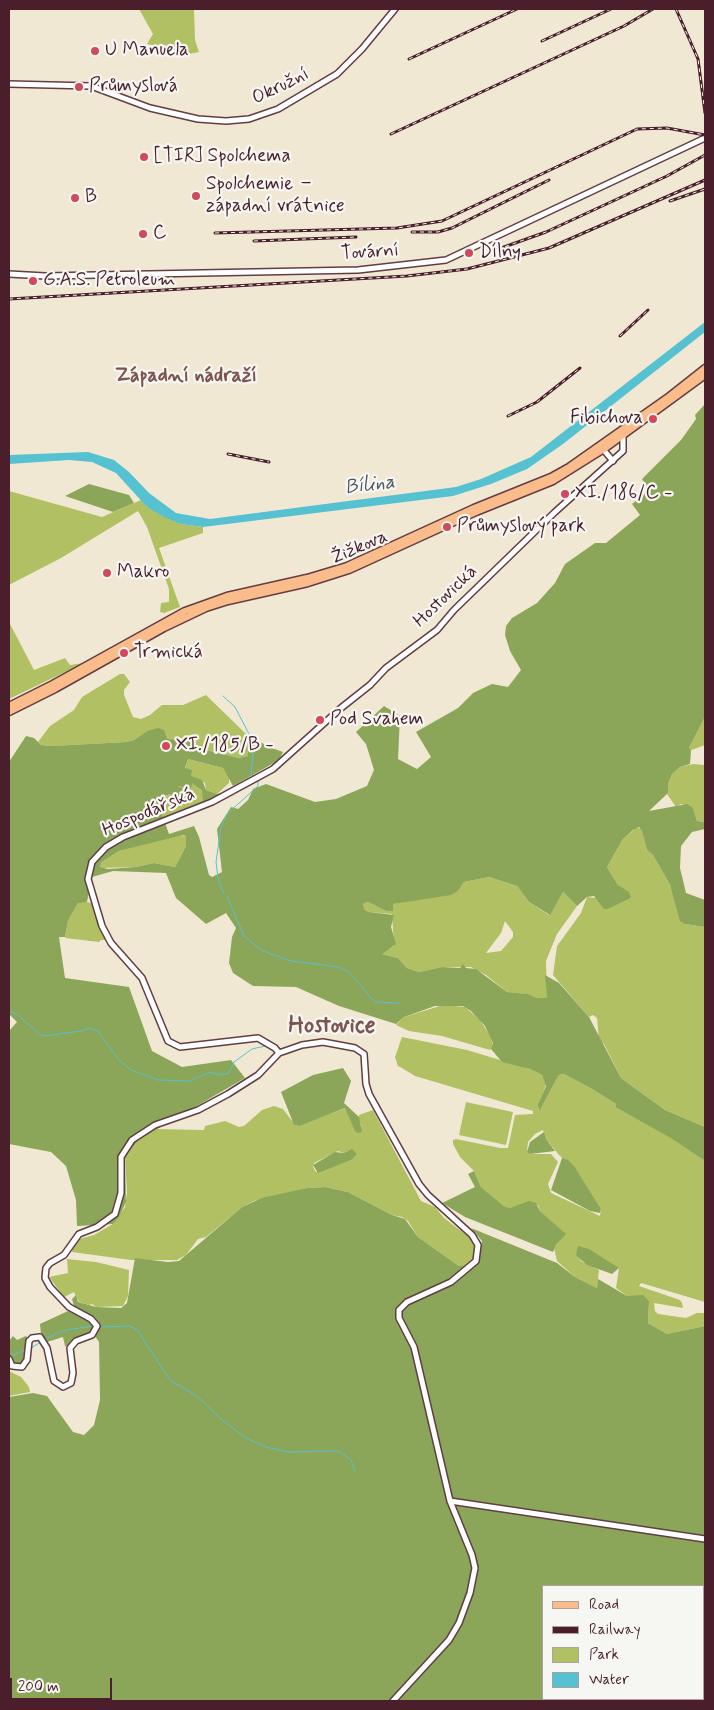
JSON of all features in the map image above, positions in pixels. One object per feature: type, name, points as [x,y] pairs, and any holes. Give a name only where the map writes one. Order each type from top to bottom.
[{"type":"main road","name":"Žižkova","points":[[9,712],[188,616],[228,601],[308,582],[348,570],[476,512],[553,481],[672,395],[705,368]]},
{"type":"main road","name":"Žižkova","points":[[9,706],[72,674],[185,611],[215,600],[307,578],[356,562],[474,508],[551,477],[623,435],[705,375]]},
{"type":"street","name":"Okružní","points":[[9,84],[91,86],[150,108],[198,118],[226,121],[249,119],[278,109],[337,74],[362,49],[395,9]]},
{"type":"street","name":"Tovární","points":[[9,274],[45,276],[358,270],[446,260],[705,138]]},
{"type":"street","name":"Hostovická","points":[[273,769],[341,708],[370,685],[386,668],[437,630],[454,610],[555,512],[623,451],[623,435]]},
{"type":"street","points":[[601,447],[613,461]]},
{"type":"street","name":"Hospodářská","points":[[273,769],[212,802],[106,846],[92,862],[88,879],[102,926],[111,943],[142,978],[168,1041],[180,1047],[258,1038],[275,1048],[279,1053]]},
{"type":"street","points":[[9,1359],[12,1366],[22,1367],[28,1360],[29,1341],[36,1337],[40,1338],[47,1348],[54,1380],[63,1387],[71,1383],[73,1373],[70,1348],[76,1341],[92,1335],[96,1326],[91,1319],[68,1307],[50,1287],[45,1278],[46,1268],[50,1263],[64,1255],[79,1234],[110,1220],[115,1214],[121,1193],[121,1157],[132,1140],[155,1125],[198,1110],[258,1075],[279,1053],[302,1045],[323,1042],[355,1048],[364,1054],[366,1084],[369,1094],[419,1184],[428,1195],[472,1235],[478,1251],[476,1262],[451,1282],[406,1302],[399,1310],[399,1318],[414,1347],[450,1501],[472,1555],[474,1581],[459,1623],[449,1640],[393,1701]]},
{"type":"street","points":[[450,1501],[705,1539]]},
{"type":"green space","points":[[139,9],[194,9],[195,40],[199,52],[189,54],[147,44],[153,34]]},
{"type":"green space","points":[[705,404],[705,717],[689,748],[691,751],[690,764],[680,767],[672,774],[668,784],[668,793],[649,811],[687,804],[693,808],[697,821],[705,822],[705,829],[692,832],[681,846],[680,868],[686,893],[705,900],[705,927],[685,924],[680,921],[670,885],[653,855],[647,850],[642,831],[639,827],[623,839],[607,867],[618,885],[629,892],[631,898],[608,909],[604,909],[594,896],[587,897],[577,906],[563,892],[550,915],[529,902],[517,886],[489,877],[464,882],[458,891],[451,895],[393,904],[393,911],[386,911],[368,902],[363,904],[365,910],[369,912],[394,915],[391,927],[396,944],[382,954],[398,958],[407,968],[419,972],[442,967],[460,968],[463,964],[466,968],[476,969],[507,992],[528,994],[537,998],[547,998],[545,975],[559,983],[589,1017],[621,1078],[665,1110],[705,1127],[705,1161],[671,1138],[615,1107],[616,1104],[592,1089],[564,1074],[559,1075],[539,1112],[538,1105],[546,1086],[542,1075],[530,1069],[502,1062],[491,1049],[493,1043],[485,1026],[471,1011],[463,1006],[435,1006],[404,1017],[396,1024],[339,1006],[296,987],[253,986],[233,973],[229,963],[232,937],[236,928],[226,913],[206,924],[176,898],[166,873],[113,871],[92,877],[87,902],[78,903],[68,921],[65,937],[59,937],[65,978],[129,987],[152,1051],[182,1067],[231,1060],[245,1078],[140,1139],[125,1156],[126,1202],[119,1217],[113,1224],[77,1226],[76,1200],[66,1166],[51,1152],[9,1144],[9,1031],[17,1022],[9,1014],[9,762],[26,736],[34,738],[41,745],[52,746],[126,742],[134,740],[147,731],[158,728],[164,730],[167,739],[191,740],[202,749],[239,758],[248,756],[245,733],[269,747],[283,752],[279,760],[233,786],[223,768],[188,759],[185,768],[192,770],[191,776],[202,780],[206,790],[217,794],[221,793],[218,797],[203,802],[202,790],[192,783],[191,788],[178,786],[189,794],[188,803],[171,794],[156,798],[169,834],[194,826],[199,837],[209,875],[212,877],[222,872],[217,829],[231,807],[238,809],[248,800],[253,789],[266,784],[315,802],[336,799],[367,786],[374,770],[366,744],[356,732],[384,706],[400,716],[398,759],[417,769],[431,757],[416,732],[458,708],[473,693],[492,684],[508,687],[521,670],[510,651],[505,635],[506,626],[512,618],[537,603],[555,583],[565,564],[595,543],[606,543],[640,515],[632,504],[649,490],[642,479],[681,440],[696,419],[695,415]],"holes":[[[183,835],[186,836],[186,846],[175,867],[154,863],[136,867],[108,869],[100,867],[102,862],[119,851]]]},
{"type":"green space","points":[[89,484],[129,495],[134,503],[113,512],[65,496]]},
{"type":"green space","points":[[9,491],[102,517],[141,500],[147,507],[181,524],[203,527],[203,533],[159,548],[180,607],[164,613],[160,612],[161,603],[169,602],[169,589],[147,527],[138,511],[61,558],[9,585]]},
{"type":"green space","points":[[9,622],[34,670],[65,658],[70,665],[84,663],[9,699]]},
{"type":"green space","points":[[120,674],[124,674],[130,682],[124,690],[124,695],[133,717],[141,719],[150,715],[162,705],[183,705],[206,695],[245,733],[248,756],[239,758],[202,749],[191,740],[167,739],[147,731],[134,740],[126,742],[52,746],[41,745],[38,742],[50,726],[74,710],[82,697]]},
{"type":"green space","points":[[705,717],[705,745],[689,751],[689,748]]},
{"type":"green space","points":[[188,759],[223,768],[229,776],[229,783],[217,794],[206,790],[205,783],[190,776],[185,769]]},
{"type":"green space","points":[[693,764],[705,765],[705,822],[697,821],[693,808],[681,804],[676,807],[667,794],[672,774],[680,767]]},
{"type":"green space","points":[[192,782],[213,798],[218,797],[163,821],[156,798],[171,794],[176,785]]},
{"type":"green space","points":[[637,827],[642,830],[647,850],[653,855],[670,885],[685,924],[705,927],[705,1127],[665,1110],[621,1078],[604,1044],[599,1040],[597,1018],[593,1015],[589,1017],[553,975],[557,946],[581,913],[587,897],[596,898],[607,909],[631,898],[618,885],[607,867],[623,839]]},
{"type":"green space","points":[[179,835],[186,836],[186,846],[175,867],[154,863],[136,867],[100,868],[102,862],[119,851]]},
{"type":"green space","points":[[489,877],[517,886],[529,902],[549,915],[563,892],[577,906],[557,934],[546,961],[547,998],[507,992],[486,975],[471,967],[442,967],[419,972],[407,968],[398,958],[382,954],[381,952],[394,946],[392,914],[369,912],[365,910],[363,904],[368,902],[386,911],[393,904],[458,891],[464,882]],"holes":[[[505,921],[513,932],[513,937],[501,951],[486,953],[501,933]]]},
{"type":"green space","points":[[82,901],[91,903],[107,940],[99,942],[65,938],[68,921],[78,903]]},
{"type":"green space","points":[[443,1005],[465,1007],[480,1020],[491,1037],[493,1046],[490,1050],[442,1036],[409,1031],[396,1025],[404,1017]]},
{"type":"green space","points":[[402,1037],[467,1050],[530,1069],[542,1075],[546,1084],[538,1108],[539,1112],[559,1075],[564,1074],[616,1104],[615,1107],[671,1137],[705,1161],[705,1302],[641,1283],[639,1286],[680,1300],[682,1303],[683,1308],[654,1303],[655,1311],[658,1314],[686,1318],[697,1313],[705,1313],[705,1326],[667,1334],[648,1323],[649,1301],[627,1296],[616,1288],[619,1268],[579,1260],[599,1270],[597,1288],[575,1277],[557,1261],[554,1248],[565,1234],[540,1211],[538,1205],[510,1208],[504,1206],[481,1187],[474,1171],[460,1157],[453,1144],[453,1140],[508,1148],[515,1115],[533,1114],[533,1111],[415,1076],[398,1066],[395,1057]],"holes":[[[543,1130],[546,1139],[577,1172],[601,1209],[600,1216],[551,1193],[548,1184],[558,1162],[551,1154],[530,1154],[527,1150],[528,1142],[535,1134]]]},
{"type":"green space","points":[[343,1068],[351,1081],[344,1103],[359,1117],[362,1132],[358,1133],[355,1131],[345,1108],[299,1126],[294,1125],[281,1092],[313,1075]]},
{"type":"green space","points":[[466,1102],[513,1112],[506,1145],[459,1135]]},
{"type":"green space","points":[[274,1106],[283,1109],[296,1126],[346,1108],[362,1127],[359,1115],[373,1110],[421,1201],[435,1207],[444,1218],[473,1240],[478,1251],[476,1258],[468,1266],[459,1266],[418,1237],[408,1221],[402,1217],[392,1215],[348,1192],[325,1187],[307,1188],[254,1201],[242,1207],[206,1237],[198,1239],[186,1255],[177,1260],[131,1260],[72,1252],[73,1245],[79,1239],[94,1235],[113,1224],[125,1207],[127,1193],[125,1156],[140,1139],[154,1129],[204,1130],[205,1126],[225,1121],[239,1127],[244,1126],[262,1110]],"holes":[[[338,1151],[344,1153],[348,1151],[351,1160],[316,1172],[313,1167],[314,1163]]]},
{"type":"green space","points":[[544,1132],[546,1139],[555,1151],[530,1154],[527,1152],[530,1142]]},
{"type":"green space","points":[[352,1149],[357,1154],[351,1160],[318,1173],[313,1165],[335,1152],[344,1153]]},
{"type":"green space","points":[[562,1158],[568,1160],[574,1166],[601,1209],[600,1213],[590,1211],[551,1190]]},
{"type":"green space","points":[[474,1171],[481,1187],[504,1206],[510,1208],[529,1201],[536,1203],[540,1211],[566,1234],[556,1245],[553,1252],[465,1217],[442,1203],[475,1187],[468,1174]]},
{"type":"green space","points":[[325,1187],[348,1192],[392,1215],[405,1219],[418,1237],[459,1266],[468,1266],[479,1257],[482,1241],[471,1228],[557,1263],[575,1277],[597,1288],[598,1279],[627,1296],[643,1295],[649,1301],[648,1323],[667,1334],[705,1326],[705,1701],[9,1701],[9,1397],[33,1393],[47,1396],[73,1432],[84,1435],[94,1425],[100,1400],[99,1342],[95,1336],[100,1326],[94,1317],[75,1309],[72,1299],[76,1295],[78,1302],[96,1307],[121,1308],[127,1303],[135,1258],[168,1262],[179,1261],[242,1207],[262,1198],[307,1188]]},
{"type":"green space","points":[[578,1246],[589,1249],[619,1268],[612,1274],[587,1265],[576,1255]]},
{"type":"green space","points":[[67,1259],[96,1262],[129,1270],[128,1296],[123,1306],[96,1307],[92,1304],[89,1305],[79,1302],[74,1292],[64,1297],[49,1277],[68,1273]]},
{"type":"green space","points":[[68,1311],[91,1321],[94,1329],[86,1335],[74,1338],[68,1347],[65,1346],[63,1337],[47,1342],[41,1335],[40,1324]]},
{"type":"green space","points":[[13,1336],[17,1340],[26,1336],[28,1338],[25,1361],[18,1365],[12,1363],[9,1351],[9,1341]]},
{"type":"green space","points":[[9,1371],[21,1377],[29,1387],[30,1392],[9,1396]]},
{"type":"water","points":[[705,322],[705,332],[563,444],[527,469],[491,484],[453,496],[203,527],[181,524],[164,517],[147,507],[116,473],[92,462],[69,460],[9,464],[9,455],[88,452],[114,460],[129,472],[149,493],[176,513],[210,519],[456,487],[481,479],[531,457]]},
{"type":"waterway","points":[[223,696],[235,707],[249,734],[253,755],[251,774],[255,778]]},
{"type":"waterway","points":[[224,894],[218,878],[216,862],[221,827],[227,814],[258,786],[258,780]]},
{"type":"waterway","points":[[227,896],[244,936],[263,951],[291,961],[339,967],[349,972],[375,1002],[400,1003]]},
{"type":"waterway","points":[[9,1011],[17,1014],[39,1034],[44,1036],[81,1031],[89,1028],[99,1031],[120,1061],[131,1070],[158,1080],[190,1081],[210,1072],[220,1075],[229,1073],[234,1062],[252,1049],[265,1046]]},
{"type":"waterway","points":[[46,1339],[61,1331],[92,1326]]},
{"type":"waterway","points":[[101,1327],[130,1326],[137,1330],[170,1380],[197,1396],[221,1419],[246,1438],[266,1447],[288,1452],[339,1451],[351,1460],[355,1471]]},
{"type":"waterway","points":[[31,1348],[41,1342]]},
{"type":"waterway","points":[[11,1356],[25,1350]]},
{"type":"railway","points":[[409,59],[517,9]]},
{"type":"railway","points":[[542,41],[611,9]]},
{"type":"railway","points":[[391,134],[624,26],[653,9]]},
{"type":"railway","points":[[676,9],[698,59],[705,113]]},
{"type":"railway","points":[[215,233],[397,228],[442,221],[637,129],[667,128],[705,135]]},
{"type":"railway","points":[[490,252],[546,232],[667,176],[705,155]]},
{"type":"railway","points":[[412,232],[438,232],[452,228],[549,180]]},
{"type":"railway","points":[[9,299],[407,276],[467,269],[549,248],[705,180]]},
{"type":"railway","points":[[670,201],[705,189]]},
{"type":"railway","points":[[254,241],[356,237]]},
{"type":"railway","points":[[620,336],[648,310]]},
{"type":"railway","points":[[508,416],[537,402],[580,368]]},
{"type":"railway","points":[[228,454],[269,462]]},
{"type":"place","name":"U Manuela","points":[[95,51]]},
{"type":"place","name":"Průmyslová","points":[[79,87]]},
{"type":"place","name":"[TIR] Spolchema","points":[[144,157]]},
{"type":"place","name":"Spolchemie – západní vrátnice","points":[[196,196]]},
{"type":"place","name":"B","points":[[75,198]]},
{"type":"place","name":"C","points":[[143,234]]},
{"type":"place","name":"Dílny","points":[[469,253]]},
{"type":"place","name":"G.A.S. Petroleum","points":[[33,281]]},
{"type":"place","name":"Fibichova","points":[[653,419]]},
{"type":"place","name":"XI./186/C -","points":[[565,494]]},
{"type":"place","name":"Průmyslový park","points":[[447,527]]},
{"type":"place","name":"Makro","points":[[107,573]]},
{"type":"place","name":"Trmická","points":[[124,653]]},
{"type":"place","name":"Pod Svahem","points":[[320,720]]},
{"type":"place","name":"XI./185/B -","points":[[166,746]]},
{"type":"district","name":"Západní nádraží","points":[[186,377]]},
{"type":"district","name":"Hostovice","points":[[332,1027]]},
{"type":"water label","name":"Bílina","points":[[370,486]]}]
